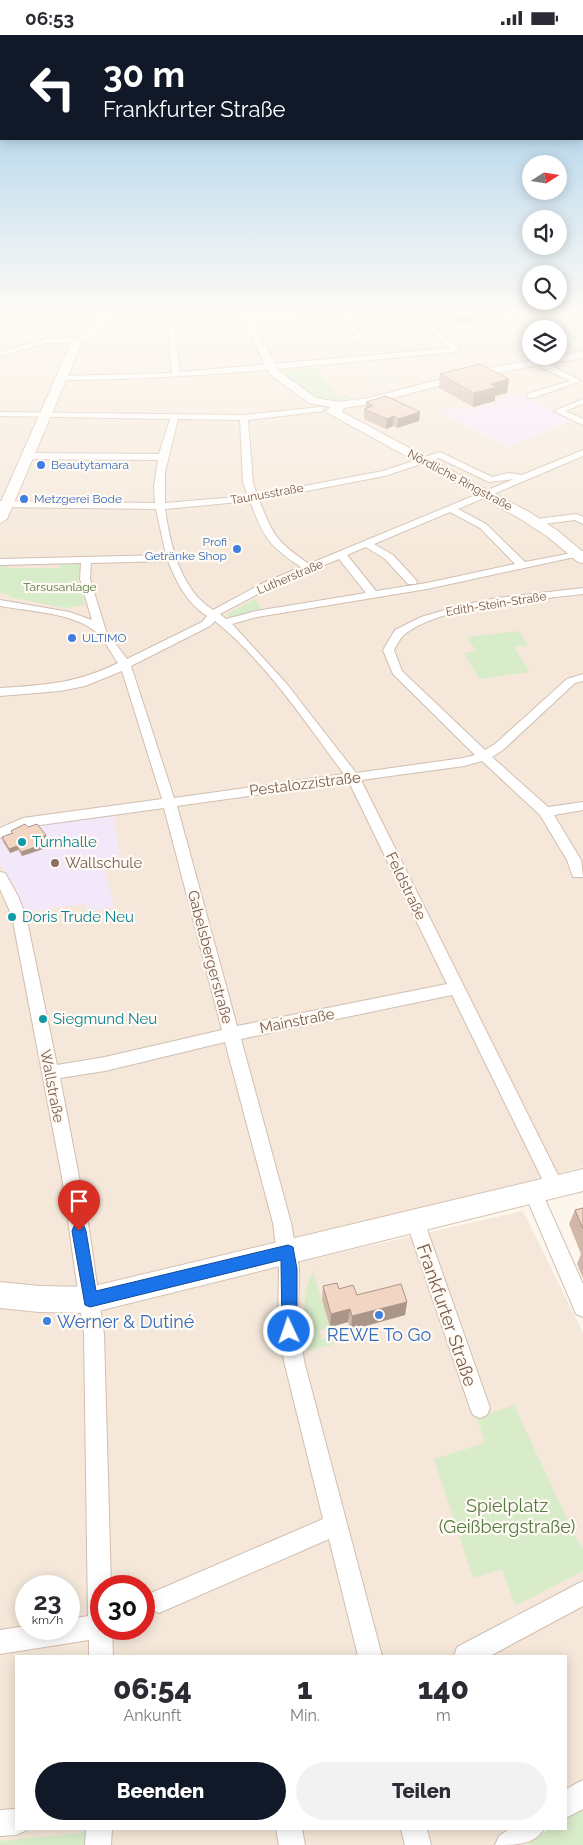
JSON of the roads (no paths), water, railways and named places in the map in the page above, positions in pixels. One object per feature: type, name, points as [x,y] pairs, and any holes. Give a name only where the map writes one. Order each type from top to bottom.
[{"type":"street","points":[[0,519],[3,504],[27,457],[53,396]]},
{"type":"street","name":"Nördliche Ringstraße","points":[[306,396],[536,522],[581,556]]},
{"type":"street","points":[[0,415],[244,418],[369,401],[386,396]]},
{"type":"street","points":[[583,401],[558,411],[583,422]]},
{"type":"street","name":"Feldstraße","points":[[174,417],[163,457],[159,482],[161,506],[170,557],[175,571],[190,595],[213,616],[224,623],[256,654],[302,710],[353,778],[457,989],[544,1189],[583,1307]]},
{"type":"street","points":[[244,418],[248,483],[253,498],[271,538],[289,556],[309,568]]},
{"type":"street","name":"Lutherstraße","points":[[0,693],[70,685],[98,677],[206,624],[219,609],[254,591],[583,453]]},
{"type":"street","name":"Taunusstraße","points":[[3,504],[161,506],[253,498],[385,473],[440,455],[492,480],[505,475],[517,476],[523,479]]},
{"type":"street","points":[[27,457],[163,457]]},
{"type":"street","points":[[452,509],[476,521],[522,565]]},
{"type":"street","points":[[536,522],[582,518]]},
{"type":"street","points":[[368,544],[392,559],[412,582]]},
{"type":"street","points":[[341,555],[373,595]]},
{"type":"street","points":[[224,623],[256,614],[373,595],[522,565],[581,556]]},
{"type":"street","points":[[0,561],[86,561],[170,557]]},
{"type":"street","points":[[86,561],[85,579],[101,631]]},
{"type":"street","name":"Edith-Stein-Straße","points":[[578,873],[574,860],[545,812],[484,756],[398,672],[388,658],[389,646],[395,638],[412,624],[443,612],[583,591]]},
{"type":"street","points":[[0,603],[57,613],[86,621],[101,631]]},
{"type":"street","points":[[57,613],[93,607]]},
{"type":"street","name":"Gabelsbergerstraße","points":[[101,631],[125,665],[134,684],[169,802],[274,1192],[288,1252],[288,1320],[291,1345],[335,1525],[370,1655]]},
{"type":"street","name":"Pestalozzistraße","points":[[0,833],[23,823],[464,762],[484,756],[499,747],[571,681],[583,677]]},
{"type":"street","points":[[545,812],[583,806]]},
{"type":"street","name":"Wallstraße","points":[[0,877],[11,896],[19,916],[71,1179],[90,1300],[94,1334],[100,1575]]},
{"type":"street","name":"Mainstraße","points":[[50,1073],[105,1064],[231,1034],[457,989]]},
{"type":"street","points":[[0,1295],[39,1299],[90,1300],[583,1180]]},
{"type":"street","name":"Frankfurter Straße","points":[[415,1221],[480,1408]]},
{"type":"street","points":[[159,1601],[335,1525]]},
{"type":"street","points":[[468,1655],[583,1593]]},
{"type":"street","points":[[0,1642],[90,1628]]},
{"type":"street","name":"Wallstraße","points":[[101,1640],[102,1655]]},
{"type":"street","points":[[567,1804],[583,1793]]},
{"type":"street","points":[[0,1823],[15,1822]]},
{"type":"street","points":[[98,1845],[99,1830]]},
{"type":"street","points":[[289,1830],[292,1845]]},
{"type":"street","points":[[414,1830],[418,1845]]},
{"type":"street","points":[[508,1845],[530,1830]]},
{"type":"place","name":"Beautytamara","points":[[41,465]]},
{"type":"place","name":"Metzgerei Bode","points":[[24,499]]},
{"type":"place","name":"Profi Getränke Shop","points":[[237,549]]},
{"type":"place","name":"ULTIMO","points":[[72,638]]},
{"type":"place","name":"Turnhalle","points":[[22,842]]},
{"type":"place","name":"Wallschule","points":[[55,863]]},
{"type":"place","name":"Doris Trude Neu","points":[[12,917]]},
{"type":"place","name":"Siegmund Neu","points":[[43,1019]]},
{"type":"place","name":"REWE To Go","points":[[379,1315]]},
{"type":"place","name":"Werner & Dutiné","points":[[47,1321]]},
{"type":"park label","name":"Tarsusanlage","points":[[60,587]]},
{"type":"park label","name":"Spielplatz (Geißbergstraße)","points":[[507,1516]]}]
